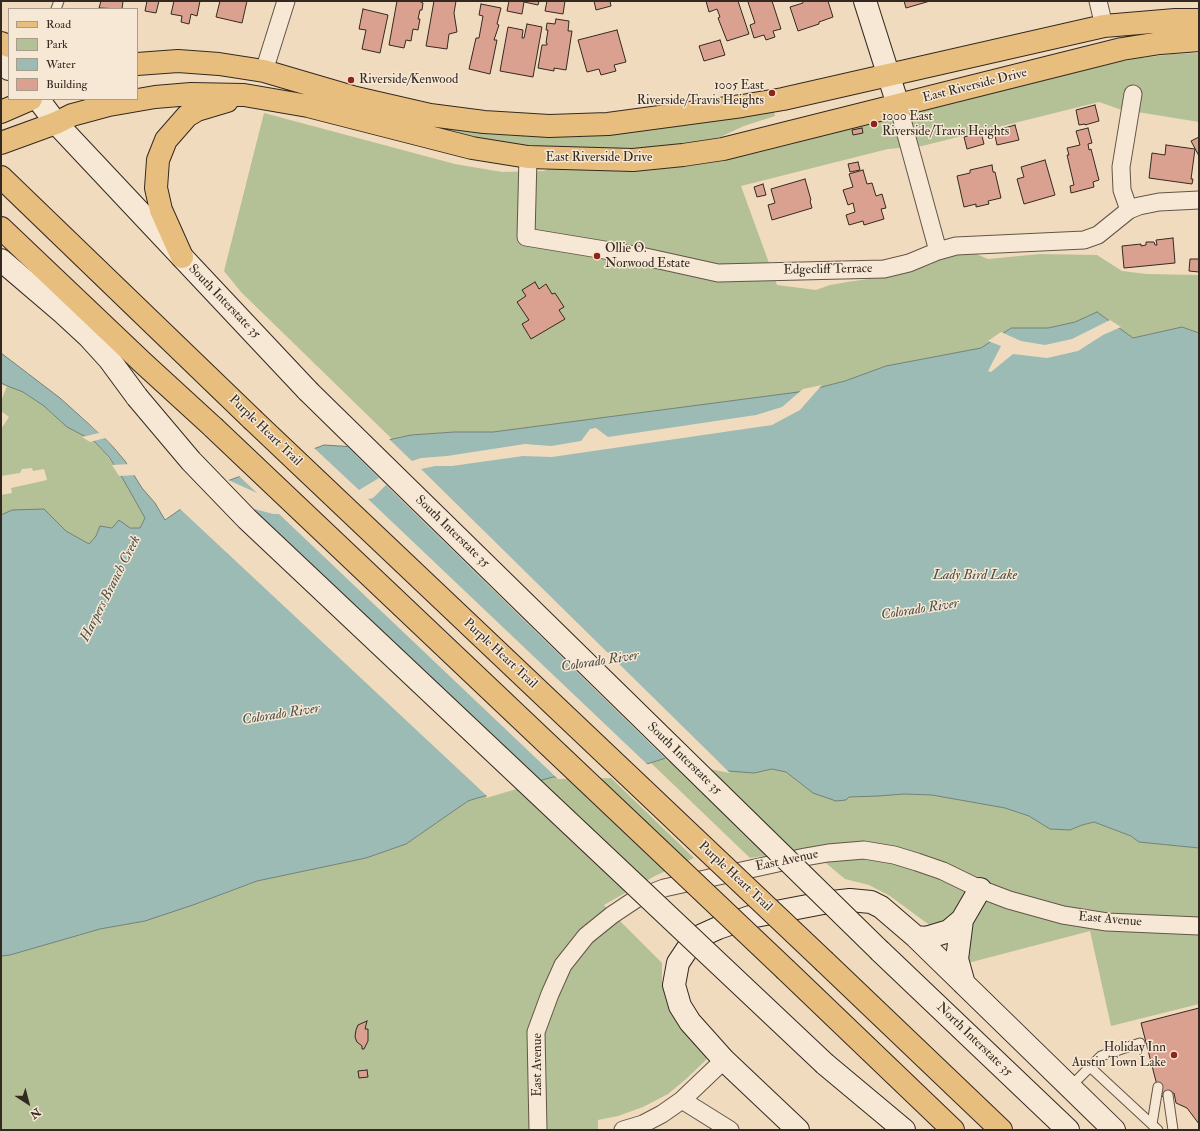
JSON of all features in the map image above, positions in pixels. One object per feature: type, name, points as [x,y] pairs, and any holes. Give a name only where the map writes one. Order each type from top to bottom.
[{"type":"main road","points":[[865,1],[898,105]]},
{"type":"main road","points":[[138,64],[178,61],[219,64],[264,71],[356,98],[430,115],[484,122],[549,126],[608,124],[783,99],[1104,26],[1175,20],[1199,20]]},
{"type":"main road","name":"East Riverside Drive","points":[[138,100],[191,94],[244,95],[308,106],[472,148],[528,157],[633,160],[723,149],[1122,49],[1160,42],[1199,40]]},
{"type":"main road","points":[[182,257],[161,210],[156,188],[158,160],[166,140],[186,116],[197,110],[244,95]]},
{"type":"main road","name":"East Riverside Drive","points":[[1,143],[56,123],[72,115],[109,105],[138,100]]},
{"type":"main road","name":"South Interstate 35","points":[[22,104],[56,123],[308,391],[880,951]]},
{"type":"main road","name":"Purple Heart Trail","points":[[1,177],[252,419],[1001,1130]]},
{"type":"main road","points":[[1,228],[142,362],[213,427],[953,1130]]},
{"type":"main road","points":[[1,260],[64,313],[89,337],[191,461],[248,519],[825,1064],[904,1130]]},
{"type":"main road","points":[[916,937],[926,938],[949,931],[962,920],[980,889]]},
{"type":"main road","points":[[798,1130],[724,1060],[690,1022],[680,1006],[674,985],[678,963],[688,948],[698,937],[718,928],[750,918],[823,903],[850,900],[872,902],[882,907],[916,937],[1114,1130]]},
{"type":"main road","points":[[962,920],[957,959],[964,984]]},
{"type":"main road","name":"North Interstate 35","points":[[880,951],[1068,1130]]},
{"type":"street","points":[[264,71],[286,1]]},
{"type":"street","points":[[1098,1],[1104,26]]},
{"type":"street","points":[[1129,210],[1122,190],[1121,167],[1133,94]]},
{"type":"street","points":[[898,105],[938,251]]},
{"type":"street","name":"Edgecliff Terrace","points":[[528,157],[526,237],[641,256],[718,273],[884,269],[909,263],[938,251],[966,244],[1084,240],[1098,235],[1129,210],[1149,203],[1199,200]]},
{"type":"street","name":"East Avenue","points":[[538,1130],[536,1032],[550,994],[563,965],[586,936],[612,914],[636,899],[664,888],[805,857],[828,853],[864,850],[894,855],[917,862],[943,871],[980,889],[1010,900],[1039,909],[1086,920],[1199,926]]},
{"type":"street","points":[[624,1130],[643,1124],[662,1114],[682,1100],[724,1060]]},
{"type":"street","points":[[682,1100],[730,1130]]},
{"type":"lane","points":[[1070,1087],[1102,1056],[1140,1043]]},
{"type":"lane","points":[[1090,1067],[1155,1127]]},
{"type":"lane","points":[[1155,1127],[1158,1086]]},
{"type":"lane","points":[[1168,1094],[1173,1130]]},
{"type":"green space","points":[[1199,53],[1199,122],[1119,109],[1099,102],[922,146],[888,149],[741,186],[777,285],[816,290],[830,285],[889,276],[927,266],[949,256],[961,253],[974,253],[988,259],[1040,254],[1097,255],[1122,271],[1147,274],[1199,275],[1199,333],[1182,327],[1133,338],[1097,312],[1075,322],[1048,328],[1011,328],[981,348],[886,366],[845,381],[806,391],[493,432],[454,432],[411,435],[392,439],[241,292],[224,271],[264,113],[455,164],[502,172],[544,171],[553,167],[596,170],[663,169],[709,163],[748,155],[793,144],[865,122],[1133,59],[1172,54]]},
{"type":"green space","points":[[774,112],[775,116],[744,126],[716,139],[673,150],[578,151],[479,141],[418,122],[486,134],[542,137],[568,136],[720,120]]},
{"type":"green space","points":[[7,386],[23,392],[44,406],[67,427],[94,441],[108,457],[123,479],[145,518],[140,528],[100,527],[96,536],[89,544],[66,531],[44,510],[13,510],[1,515],[1,495],[12,493],[11,488],[47,480],[44,469],[33,471],[32,468],[22,469],[20,473],[1,476],[1,429],[9,417],[1,411],[1,401]]},
{"type":"green space","points":[[666,758],[754,773],[772,769],[786,772],[800,783],[849,797],[904,794],[932,795],[968,801],[1005,808],[1029,816],[1050,829],[1070,830],[1094,822],[1131,836],[1139,842],[1199,848],[1199,1004],[1111,1026],[1090,931],[968,963],[928,924],[890,896],[869,885],[845,879],[809,849],[750,858],[651,763]]},
{"type":"green space","points":[[609,776],[694,858],[655,876],[604,905],[662,963],[662,984],[668,1007],[677,1021],[709,1053],[706,1060],[668,1094],[643,1107],[618,1116],[598,1120],[598,1130],[1,1130],[1,956],[10,955],[100,929],[145,921],[257,881],[366,858],[406,844],[468,801],[474,799],[553,777]]},
{"type":"water","name":"Lady Bird Lake","points":[[1097,312],[1133,338],[1182,327],[1199,333],[1199,848],[1139,842],[1131,836],[1094,822],[1070,830],[1050,829],[1029,816],[1005,808],[932,795],[904,794],[849,797],[846,800],[836,801],[813,793],[786,772],[772,769],[754,773],[728,771],[666,758],[609,776],[553,777],[474,799],[468,801],[406,844],[366,858],[257,881],[145,921],[100,929],[10,955],[1,956],[1,515],[12,510],[44,509],[66,531],[89,544],[96,536],[100,526],[112,528],[119,520],[130,528],[140,528],[145,518],[109,457],[94,441],[67,427],[44,406],[23,392],[1,383],[1,353],[60,398],[108,441],[125,461],[142,488],[155,503],[165,520],[214,486],[324,445],[356,447],[411,435],[454,432],[493,432],[806,391],[845,381],[886,366],[981,348],[1011,328],[1048,328],[1075,322]]},
{"type":"pier","points":[[1110,320],[1121,327],[1103,335],[1078,351],[1047,358],[1013,354],[991,372],[988,371],[1001,346],[988,341],[1001,332],[1021,341],[1045,345],[1072,339]]},
{"type":"pier","points":[[1,352],[61,397],[109,440],[124,457],[105,438],[90,442],[82,437],[99,433],[62,398]]},
{"type":"pier","points":[[822,385],[800,410],[772,425],[552,457],[523,456],[452,466],[435,466],[421,469],[730,773],[668,761],[386,485],[373,498],[368,499],[649,766],[610,778],[558,779],[279,514],[273,514],[251,508],[237,495],[537,783],[486,798],[487,796],[179,508],[213,484],[226,479],[257,493],[238,475],[313,447],[359,490],[379,478],[345,444],[356,445],[388,438],[412,461],[421,458],[447,456],[525,444],[551,446],[581,441],[590,429],[596,428],[608,437],[756,415],[782,407],[803,389]]},
{"type":"pier","points":[[130,464],[137,475],[119,476],[112,465]]},
{"type":"building","points":[[101,1],[123,1],[122,8],[99,8]]},
{"type":"building","points":[[147,1],[159,1],[156,13],[145,11]]},
{"type":"building","points":[[174,1],[200,1],[197,16],[191,14],[189,24],[181,22],[182,16],[171,14]]},
{"type":"building","points":[[220,1],[247,1],[242,23],[216,17]]},
{"type":"building","points":[[397,1],[419,1],[423,3],[418,19],[420,19],[418,30],[413,29],[411,41],[406,40],[404,48],[389,45]]},
{"type":"building","points":[[434,1],[456,1],[454,13],[457,32],[449,34],[447,49],[426,46]]},
{"type":"building","points":[[509,1],[539,1],[538,5],[524,2],[522,14],[507,11]]},
{"type":"building","points":[[547,1],[565,1],[563,14],[545,11]]},
{"type":"building","points":[[594,1],[610,1],[611,6],[596,10]]},
{"type":"building","points":[[706,1],[738,1],[749,34],[727,41],[718,18],[720,17],[717,9],[709,12]]},
{"type":"building","points":[[772,1],[781,29],[773,31],[775,37],[766,40],[764,35],[754,38],[750,25],[755,23],[748,2]]},
{"type":"building","points":[[803,1],[828,1],[833,17],[819,22],[819,24],[798,31],[790,7],[803,3]]},
{"type":"building","points":[[904,1],[930,1],[906,8]]},
{"type":"building","points":[[481,4],[501,8],[497,24],[499,25],[494,40],[497,40],[490,74],[469,69],[476,38],[479,38],[483,16],[479,15]]},
{"type":"building","points":[[363,9],[388,15],[380,53],[362,49],[366,30],[359,29]]},
{"type":"building","points":[[556,19],[569,21],[568,31],[572,31],[566,70],[554,68],[554,71],[538,68],[542,45],[547,45],[547,23],[555,24]]},
{"type":"building","points":[[527,24],[542,27],[533,77],[500,71],[508,27],[523,30],[522,38],[524,38]]},
{"type":"building","points":[[617,30],[626,62],[614,65],[616,71],[601,75],[599,69],[587,72],[578,40]]},
{"type":"building","points":[[720,40],[725,55],[704,61],[699,46]]},
{"type":"building","points":[[1095,105],[1099,121],[1079,125],[1076,110]]},
{"type":"building","points":[[1015,125],[1019,140],[997,145],[994,131]]},
{"type":"building","points":[[862,128],[863,133],[853,135],[852,130]]},
{"type":"building","points":[[1088,128],[1092,143],[1088,144],[1089,150],[1091,149],[1099,180],[1093,182],[1094,187],[1071,193],[1070,186],[1074,185],[1067,155],[1069,155],[1067,148],[1080,145],[1076,131]]},
{"type":"building","points":[[981,132],[984,144],[967,149],[964,137]]},
{"type":"building","points":[[1199,137],[1199,156],[1191,141]]},
{"type":"building","points":[[1166,145],[1195,149],[1191,179],[1193,179],[1192,184],[1149,178],[1152,153],[1165,155]]},
{"type":"building","points":[[1045,160],[1055,195],[1024,204],[1017,179],[1024,177],[1021,167]]},
{"type":"building","points":[[858,162],[860,170],[850,172],[848,164]]},
{"type":"building","points":[[992,165],[1001,198],[988,201],[989,204],[976,207],[976,204],[964,207],[957,176],[970,173],[970,170]]},
{"type":"building","points":[[863,170],[867,184],[872,183],[876,196],[882,194],[886,208],[881,209],[884,219],[864,225],[863,221],[849,225],[846,215],[855,212],[853,203],[848,205],[843,190],[853,187],[849,174]]},
{"type":"building","points":[[805,179],[812,208],[772,220],[768,205],[775,203],[771,189]]},
{"type":"building","points":[[763,184],[766,195],[757,197],[754,187]]},
{"type":"building","points":[[1173,238],[1175,263],[1124,268],[1122,246],[1141,244],[1141,246],[1146,245],[1146,242],[1154,242],[1155,245],[1157,245],[1156,240]]},
{"type":"building","points":[[1190,259],[1199,259],[1199,272],[1189,271]]},
{"type":"building","points":[[535,282],[539,289],[546,284],[552,294],[555,293],[564,307],[559,310],[565,319],[531,339],[522,324],[529,320],[517,302],[526,296],[522,290]]},
{"type":"building","name":"Holiday Inn Austin Town Lake","points":[[1199,1008],[1199,1124],[1187,1108],[1176,1103],[1174,1093],[1160,1097],[1141,1023]]},
{"type":"building","points":[[367,1021],[365,1029],[368,1029],[368,1041],[364,1049],[362,1049],[362,1046],[357,1042],[355,1037],[356,1030],[358,1025]]},
{"type":"building","points":[[367,1070],[368,1077],[359,1078],[358,1071]]},
{"type":"place","name":"Riverside/Kenwood","points":[[351,80]]},
{"type":"place","name":"1005 East Riverside/Travis Heights","points":[[772,93]]},
{"type":"place","name":"1000 East Riverside/Travis Heights","points":[[874,124]]},
{"type":"place","name":"Ollie O. Norwood Estate","points":[[597,256]]},
{"type":"place","name":"Holiday Inn Austin Town Lake","points":[[1174,1055]]},
{"type":"water label","name":"Harpers Branch Creek","points":[[111,589]]},
{"type":"water label","name":"Colorado River","points":[[920,610]]},
{"type":"water label","name":"Colorado River","points":[[600,662]]},
{"type":"water label","name":"Colorado River","points":[[281,715]]}]
